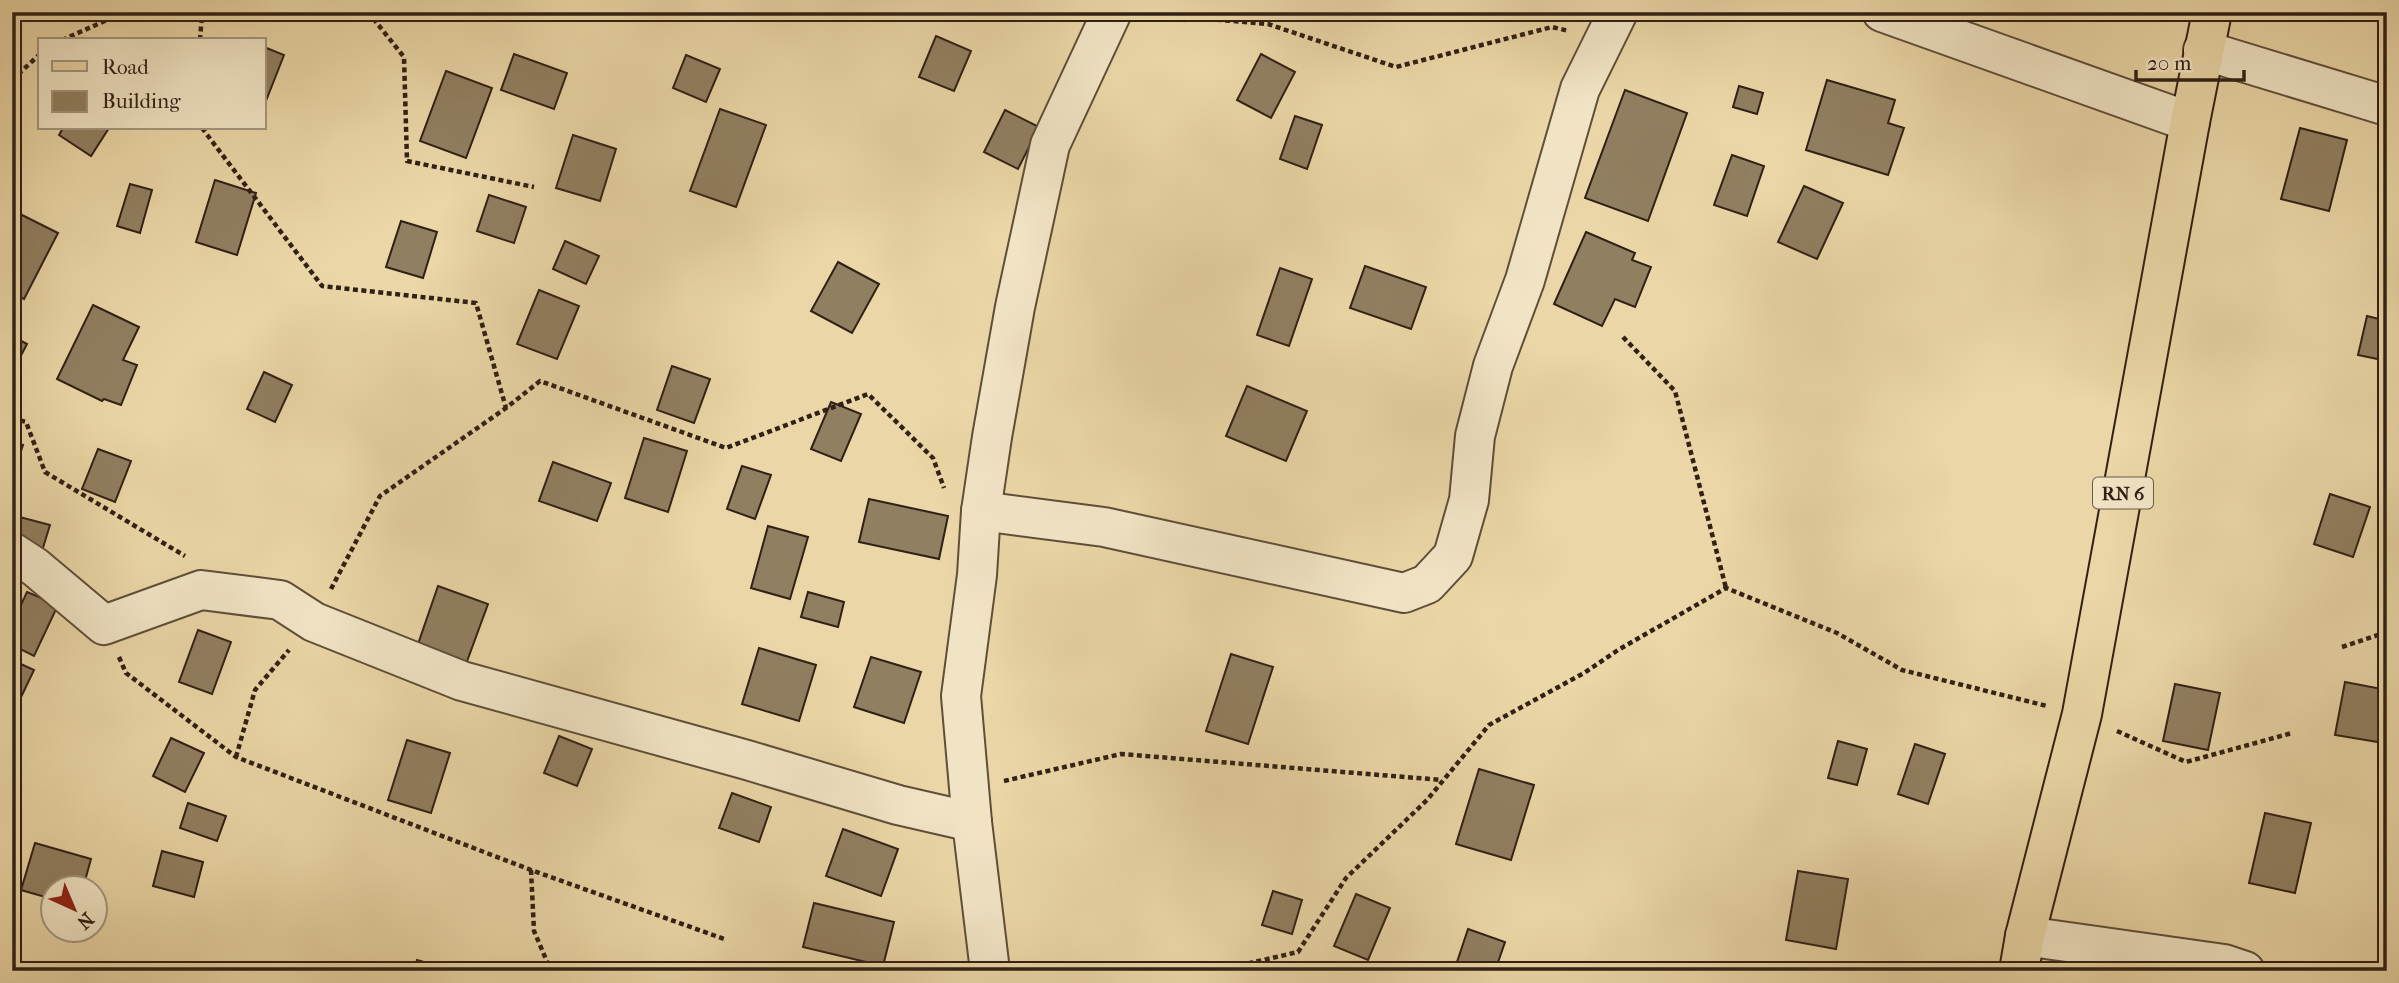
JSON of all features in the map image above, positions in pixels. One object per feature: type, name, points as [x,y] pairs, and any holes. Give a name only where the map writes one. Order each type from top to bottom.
[{"type":"main road","name":"RN 6","points":[[2022,953],[2082,714],[2212,12]]},
{"type":"street","points":[[1882,12],[2190,122]]},
{"type":"street","points":[[990,971],[970,806],[961,696],[976,575],[964,504],[992,437],[1014,307],[1050,145],[1129,13]]},
{"type":"street","points":[[964,504],[1104,527],[1404,593],[1427,584],[1453,556],[1469,500],[1475,436],[1493,366],[1533,256],[1580,89],[1611,25]]},
{"type":"street","points":[[2203,50],[2387,106]]},
{"type":"street","points":[[12,552],[35,567],[104,625],[201,590],[280,600],[314,622],[462,681],[898,805],[970,806]]},
{"type":"street","points":[[2022,953],[2224,964],[2245,971]]},
{"type":"path","points":[[66,38],[125,12]]},
{"type":"path","points":[[188,12],[205,14],[200,38]]},
{"type":"path","points":[[369,12],[404,57],[407,161],[534,187]]},
{"type":"path","points":[[1129,13],[1268,24],[1396,67],[1552,27],[1611,25]]},
{"type":"path","points":[[12,80],[38,56]]},
{"type":"path","points":[[204,130],[322,286],[476,303],[506,408]]},
{"type":"path","points":[[1623,337],[1675,391],[1726,589]]},
{"type":"path","points":[[236,757],[255,690],[314,622],[380,496],[540,382],[726,448],[869,394],[933,458],[964,504]]},
{"type":"path","points":[[12,418],[26,422],[45,472],[193,561]]},
{"type":"path","points":[[1726,589],[1837,633],[1902,670],[2082,714],[2186,762],[2292,733]]},
{"type":"path","points":[[1215,971],[1298,952],[1346,878],[1427,800],[1489,725],[1584,673],[1618,650],[1726,589]]},
{"type":"path","points":[[104,625],[126,673],[236,757],[531,870],[727,940]]},
{"type":"path","points":[[2342,647],[2387,632]]},
{"type":"path","points":[[970,806],[1121,754],[1443,780]]},
{"type":"path","points":[[531,870],[534,931],[551,971]]},
{"type":"building","points":[[1155,12],[1187,12],[1184,21]]},
{"type":"building","points":[[936,36],[971,51],[954,91],[919,77]]},
{"type":"building","points":[[266,48],[284,55],[266,101]]},
{"type":"building","points":[[514,54],[567,73],[554,109],[501,90]]},
{"type":"building","points":[[1261,54],[1295,72],[1271,118],[1237,100]]},
{"type":"building","points":[[686,55],[720,69],[706,102],[673,88]]},
{"type":"building","points":[[446,71],[492,88],[466,158],[420,141]]},
{"type":"building","points":[[1827,80],[1895,100],[1888,123],[1904,128],[1888,175],[1806,150]]},
{"type":"building","points":[[1739,86],[1763,93],[1757,114],[1733,107]]},
{"type":"building","points":[[1625,90],[1687,113],[1648,221],[1585,198]]},
{"type":"building","points":[[720,109],[766,125],[736,207],[690,191]]},
{"type":"building","points":[[1005,110],[1039,127],[1018,169],[984,152]]},
{"type":"building","points":[[1295,116],[1322,125],[1307,169],[1280,159]]},
{"type":"building","points":[[2300,128],[2347,140],[2329,211],[2281,199]]},
{"type":"building","points":[[62,130],[108,130],[91,156],[59,135]]},
{"type":"building","points":[[573,135],[616,149],[600,201],[556,188]]},
{"type":"building","points":[[1732,155],[1764,166],[1747,216],[1714,205]]},
{"type":"building","points":[[215,180],[256,193],[237,255],[196,242]]},
{"type":"building","points":[[130,184],[152,190],[140,233],[117,226]]},
{"type":"building","points":[[1804,186],[1843,203],[1817,259],[1778,242]]},
{"type":"building","points":[[489,195],[526,207],[514,243],[477,231]]},
{"type":"building","points":[[16,212],[58,233],[24,299],[12,292],[12,220]]},
{"type":"building","points":[[401,221],[437,232],[423,278],[386,267]]},
{"type":"building","points":[[1586,232],[1635,253],[1632,260],[1651,267],[1635,307],[1615,299],[1602,326],[1554,304]]},
{"type":"building","points":[[565,241],[599,256],[586,284],[553,269]]},
{"type":"building","points":[[838,262],[879,284],[852,333],[811,311]]},
{"type":"building","points":[[1365,266],[1426,287],[1411,329],[1350,308]]},
{"type":"building","points":[[1280,268],[1312,279],[1289,346],[1257,335]]},
{"type":"building","points":[[539,290],[579,306],[557,359],[517,344]]},
{"type":"building","points":[[93,305],[139,327],[123,360],[137,365],[121,405],[104,399],[102,401],[57,379]]},
{"type":"building","points":[[2367,316],[2387,321],[2387,361],[2358,355]]},
{"type":"building","points":[[12,336],[27,344],[12,373]]},
{"type":"building","points":[[672,366],[710,379],[694,423],[657,410]]},
{"type":"building","points":[[264,372],[292,385],[275,422],[247,409]]},
{"type":"building","points":[[1247,386],[1307,411],[1286,461],[1226,436]]},
{"type":"building","points":[[831,402],[861,414],[841,461],[811,449]]},
{"type":"building","points":[[644,438],[687,451],[668,512],[625,498]]},
{"type":"building","points":[[12,442],[23,445],[12,479]]},
{"type":"building","points":[[98,449],[131,461],[115,502],[82,489]]},
{"type":"building","points":[[553,462],[611,483],[597,521],[539,501]]},
{"type":"building","points":[[742,466],[771,475],[755,519],[727,509]]},
{"type":"building","points":[[2330,494],[2370,507],[2353,557],[2314,544]]},
{"type":"building","points":[[869,499],[948,516],[939,559],[859,542]]},
{"type":"building","points":[[12,515],[50,525],[42,551],[12,543]]},
{"type":"building","points":[[768,526],[808,537],[790,599],[751,588]]},
{"type":"building","points":[[438,586],[488,604],[466,664],[417,647]]},
{"type":"building","points":[[27,592],[58,605],[34,656],[12,645],[12,624]]},
{"type":"building","points":[[808,592],[844,602],[838,627],[801,617]]},
{"type":"building","points":[[198,630],[231,642],[212,694],[179,682]]},
{"type":"building","points":[[759,648],[816,665],[799,721],[742,704]]},
{"type":"building","points":[[1231,654],[1273,667],[1248,744],[1206,731]]},
{"type":"building","points":[[871,657],[921,672],[904,723],[854,707]]},
{"type":"building","points":[[12,660],[34,670],[12,716]]},
{"type":"building","points":[[2345,682],[2387,690],[2378,742],[2335,735]]},
{"type":"building","points":[[2175,684],[2220,693],[2208,750],[2163,741]]},
{"type":"building","points":[[559,736],[592,749],[577,786],[544,773]]},
{"type":"building","points":[[171,738],[204,753],[185,792],[153,776]]},
{"type":"building","points":[[407,740],[450,753],[431,813],[388,800]]},
{"type":"building","points":[[1838,741],[1867,749],[1857,785],[1828,778]]},
{"type":"building","points":[[1915,744],[1945,754],[1928,804],[1898,794]]},
{"type":"building","points":[[1479,769],[1534,785],[1511,860],[1456,844]]},
{"type":"building","points":[[732,793],[771,807],[759,842],[719,828]]},
{"type":"building","points":[[188,803],[226,816],[217,841],[180,828]]},
{"type":"building","points":[[2265,813],[2311,823],[2295,893],[2249,883]]},
{"type":"building","points":[[843,829],[898,849],[881,896],[826,876]]},
{"type":"building","points":[[35,843],[91,859],[87,874],[38,874],[38,895],[21,890]]},
{"type":"building","points":[[162,851],[203,862],[194,897],[153,886]]},
{"type":"building","points":[[1798,871],[1848,879],[1836,949],[1786,940]]},
{"type":"building","points":[[1273,891],[1302,900],[1292,934],[1262,925]]},
{"type":"building","points":[[1356,894],[1390,908],[1368,960],[1334,946]]},
{"type":"building","points":[[814,903],[894,922],[883,966],[803,947]]},
{"type":"building","points":[[1468,929],[1505,942],[1495,971],[1454,971]]},
{"type":"building","points":[[417,960],[455,971],[414,971]]}]
